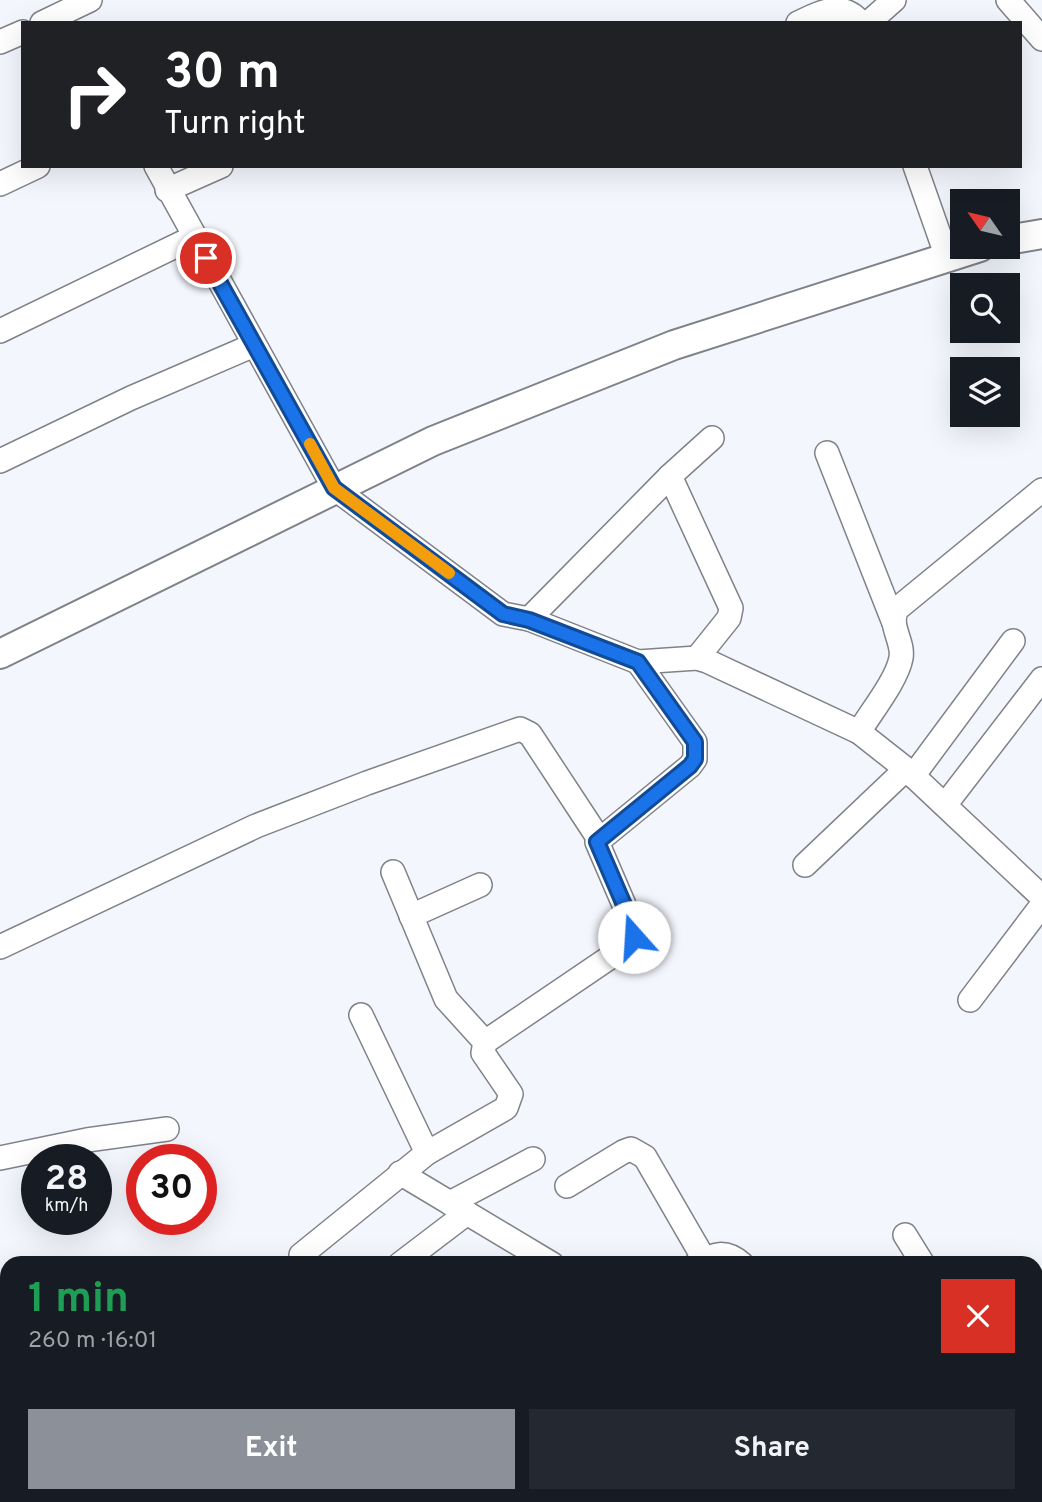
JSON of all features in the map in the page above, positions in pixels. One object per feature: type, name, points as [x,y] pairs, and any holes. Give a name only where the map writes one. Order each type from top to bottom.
[{"type":"street","points":[[870,21],[894,0]]},
{"type":"street","points":[[1008,0],[1041,34]]},
{"type":"street","points":[[803,21],[836,6],[848,9],[859,21]]},
{"type":"street","points":[[47,21],[83,7]]},
{"type":"street","points":[[0,43],[21,33]]},
{"type":"street","points":[[0,184],[34,168]]},
{"type":"street","points":[[157,168],[334,488],[503,614],[529,620],[638,662],[697,658],[859,732],[909,772],[1041,898],[970,1000]]},
{"type":"street","points":[[167,190],[216,168]]},
{"type":"street","points":[[916,168],[947,257]]},
{"type":"street","points":[[1020,238],[1042,234]]},
{"type":"street","points":[[0,331],[194,237]]},
{"type":"street","points":[[0,654],[433,441],[674,345],[950,256]]},
{"type":"street","points":[[0,461],[131,398],[254,345]]},
{"type":"street","points":[[529,620],[670,476],[712,438]]},
{"type":"street","points":[[827,453],[894,623],[901,650],[898,667],[859,732]]},
{"type":"street","points":[[670,476],[731,608],[729,618],[697,658]]},
{"type":"street","points":[[894,623],[897,609],[1042,490]]},
{"type":"street","points":[[805,865],[909,772],[1013,641]]},
{"type":"street","points":[[301,1255],[427,1153],[506,1108],[511,1094],[482,1053],[485,1042],[631,943],[634,928],[597,848],[599,839],[695,759],[695,742],[638,662]]},
{"type":"street","points":[[945,805],[1042,679]]},
{"type":"street","points":[[0,947],[256,826],[520,729],[530,734],[599,839]]},
{"type":"street","points":[[393,872],[446,999],[485,1042]]},
{"type":"street","points":[[411,916],[480,885]]},
{"type":"street","points":[[361,1015],[427,1153]]},
{"type":"street","points":[[0,1158],[87,1140],[167,1129]]},
{"type":"street","points":[[567,1186],[623,1152],[631,1149],[638,1152],[645,1157],[697,1256]]},
{"type":"street","points":[[408,1256],[458,1208],[533,1159]]},
{"type":"street","points":[[400,1173],[539,1256]]},
{"type":"street","points":[[905,1235],[918,1256]]},
{"type":"slow traffic","points":[[310,444],[334,488],[449,573]]},
{"type":"route","points":[[206,258],[334,488],[503,614],[529,620],[638,662],[695,742],[697,751],[690,766],[601,835],[597,842],[597,848],[634,928],[634,937]]}]
